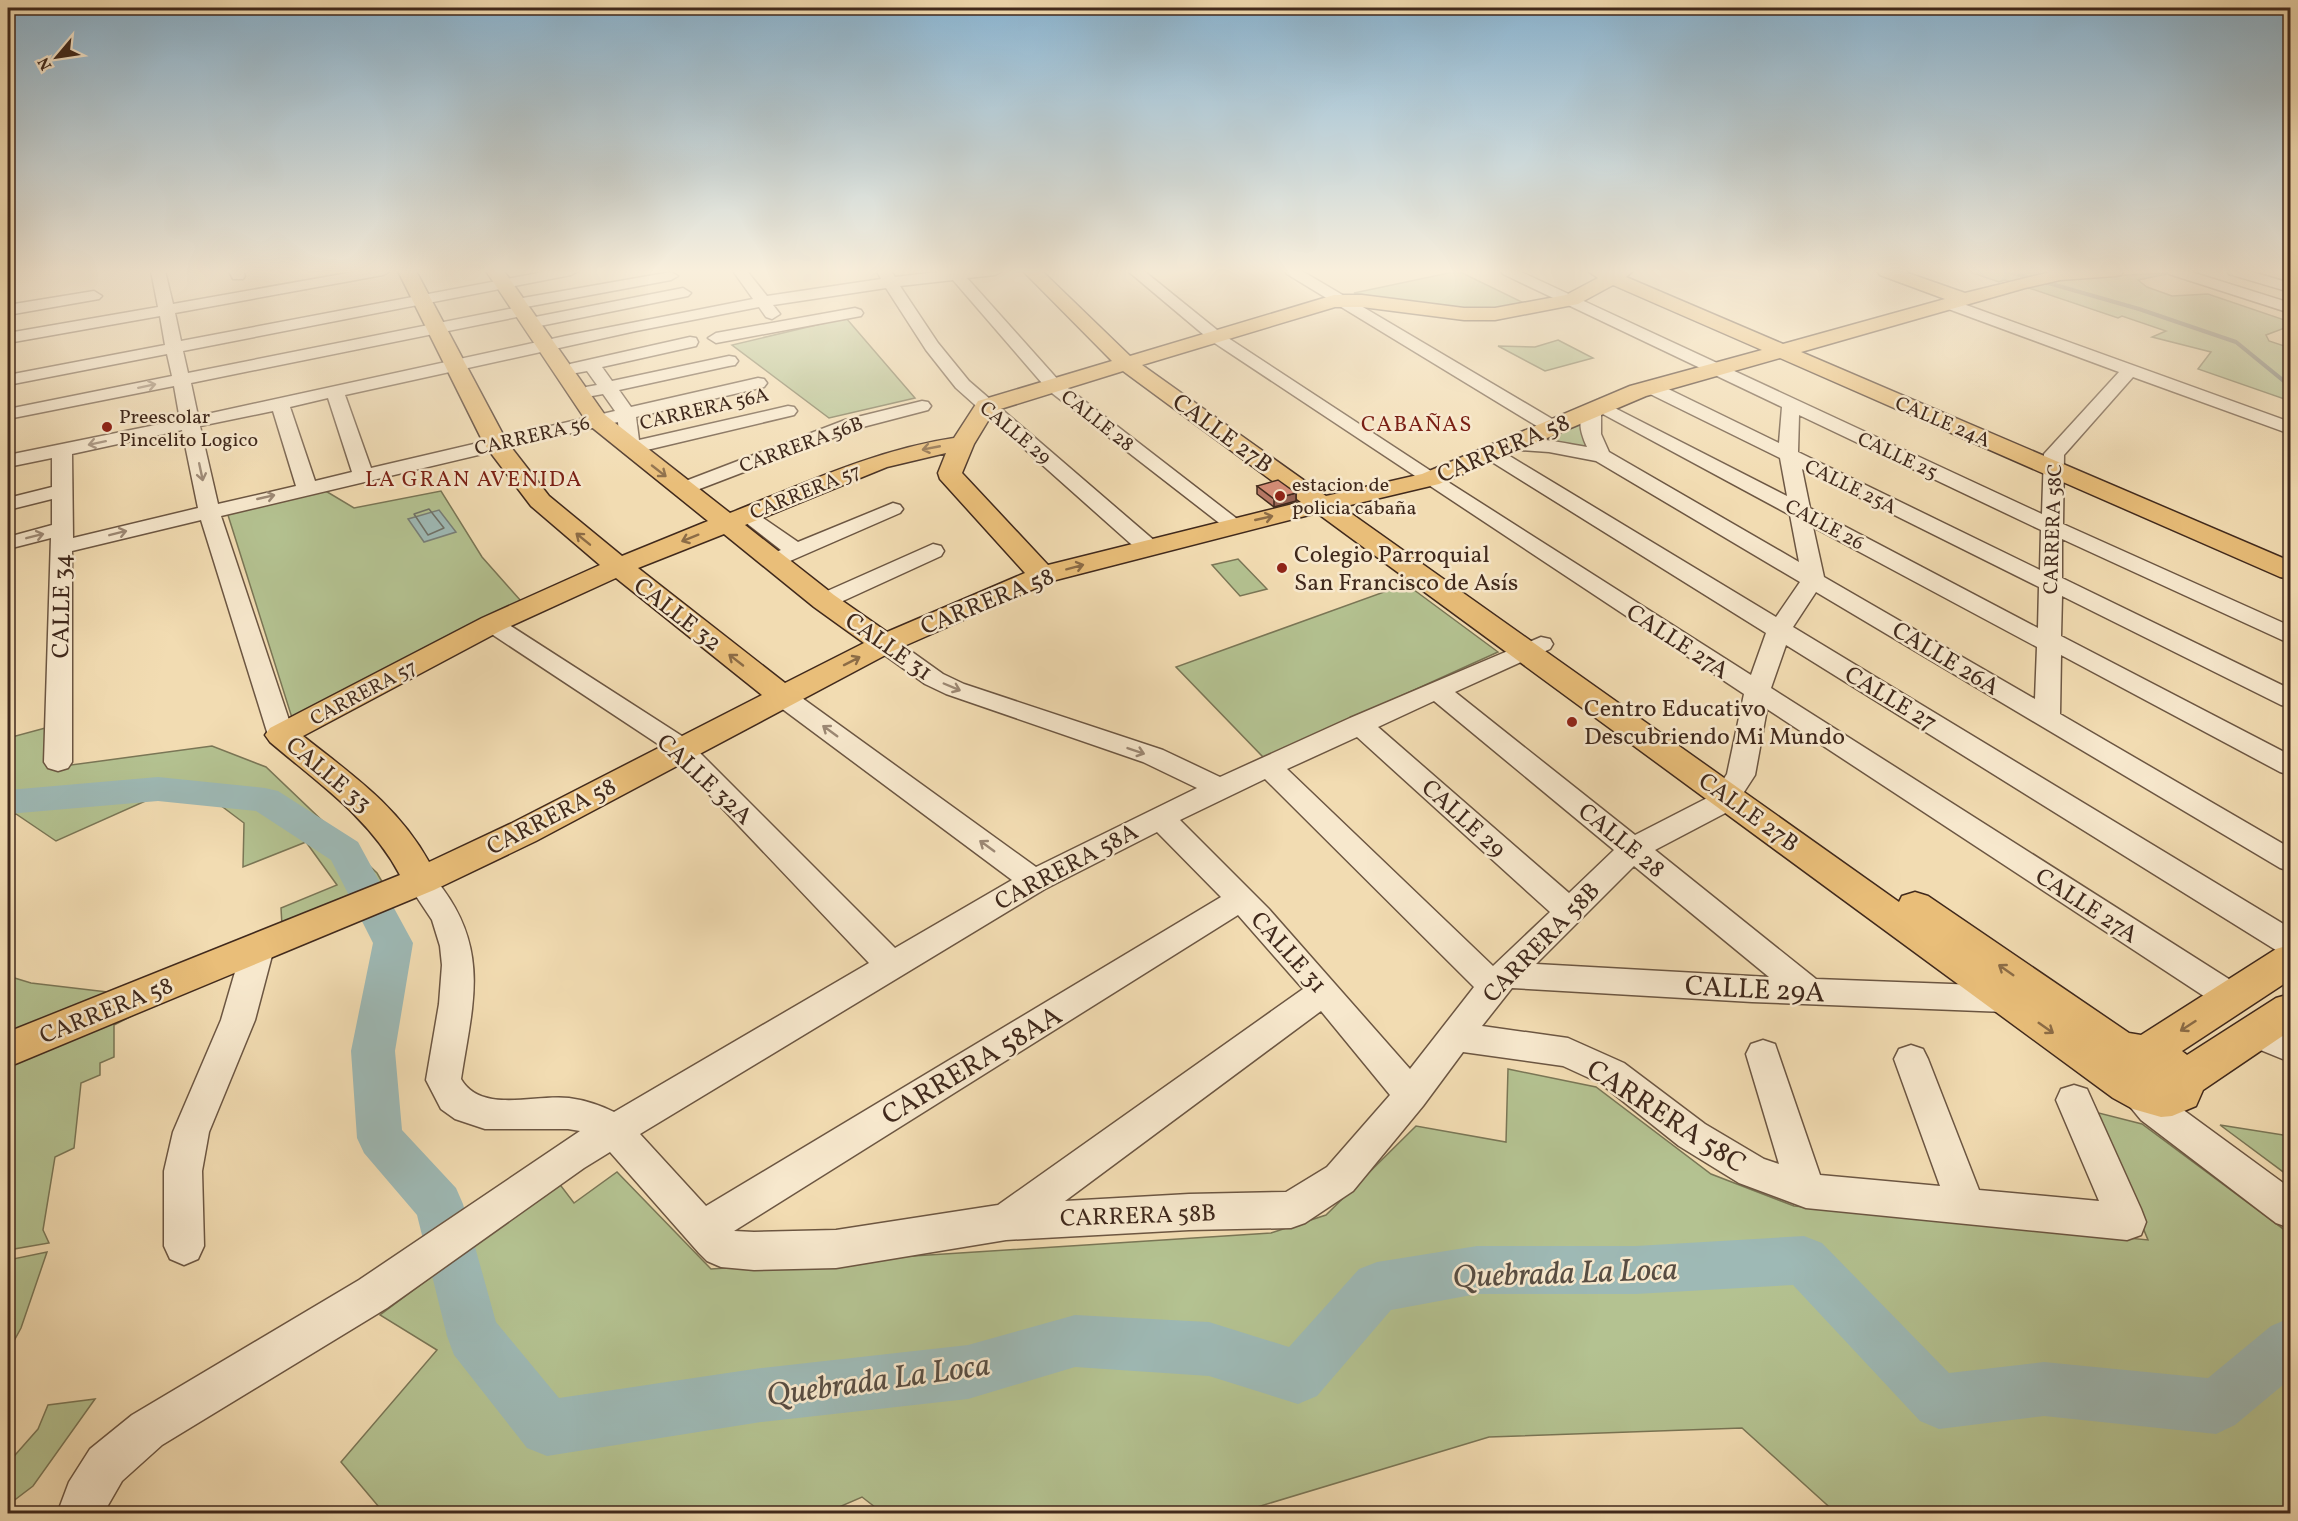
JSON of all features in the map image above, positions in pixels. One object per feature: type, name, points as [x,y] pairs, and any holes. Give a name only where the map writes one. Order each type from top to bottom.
[{"type":"main road","name":"CALLE 32","points":[[444,342],[496,444],[540,501],[618,567],[782,696]]},
{"type":"main road","name":"CALLE 31","points":[[542,342],[597,420],[682,489],[736,519],[785,556],[824,601],[885,645]]},
{"type":"main road","name":"CALLE 27B","points":[[1111,342],[1135,363],[1732,789],[2134,1070]]},
{"type":"main road","name":"CALLE 27B","points":[[1115,342],[1135,363]]},
{"type":"main road","points":[[1042,575],[952,479],[950,472],[962,444],[986,406],[1200,342]]},
{"type":"main road","name":"CALLE 24A","points":[[1771,342],[2053,464],[2290,571]]},
{"type":"main road","name":"CARRERA 58","points":[[8,1050],[421,880],[524,832],[782,696],[885,645],[1042,575],[1234,525],[1430,479],[1597,408],[1652,388],[1816,342]]},
{"type":"main road","name":"CARRERA 57","points":[[281,735],[492,624],[618,567],[879,462],[922,450],[962,444]]},
{"type":"main road","name":"CALLE 24A","points":[[2053,464],[2290,561]]},
{"type":"main road","name":"CALLE 33","points":[[281,735],[374,811],[404,849],[421,880]]},
{"type":"main road","name":"CALLE 27B","points":[[1732,789],[2005,999],[2134,1070]]},
{"type":"main road","points":[[2290,960],[2231,997],[2134,1070],[2160,1099],[2169,1099],[2181,1087],[2253,1032],[2290,1010]]},
{"type":"street","name":"CALLE 33","points":[[173,342],[209,510],[281,735]]},
{"type":"street","points":[[8,380],[205,342]]},
{"type":"street","points":[[8,414],[362,342]]},
{"type":"street","points":[[8,461],[190,424],[559,342]]},
{"type":"street","points":[[563,371],[690,342]]},
{"type":"street","name":"CALLE 29","points":[[930,342],[974,397],[1148,547]]},
{"type":"street","name":"CALLE 28","points":[[1015,342],[1054,386],[1234,525]]},
{"type":"street","name":"CALLE 27A","points":[[1224,342],[1757,692],[2231,997]]},
{"type":"street","points":[[1410,342],[1552,427]]},
{"type":"street","name":"CALLE 25","points":[[1659,342],[2290,635]]},
{"type":"street","points":[[2060,342],[2290,428]]},
{"type":"street","points":[[579,394],[729,361]]},
{"type":"street","points":[[592,365],[626,413],[630,448]]},
{"type":"street","name":"CARRERA 58C","points":[[2047,717],[2053,464],[2056,452],[2130,370]]},
{"type":"street","name":"CARRERA 56","points":[[8,543],[62,538],[209,510],[758,383]]},
{"type":"street","name":"CALLE 25A","points":[[1652,388],[2290,699]]},
{"type":"street","points":[[334,392],[363,475]]},
{"type":"street","points":[[279,404],[307,488]]},
{"type":"street","points":[[1732,789],[1741,775],[1757,692],[1779,630],[1813,580],[1789,455],[1791,405]]},
{"type":"street","name":"CARRERA 56B","points":[[682,489],[852,424],[922,406]]},
{"type":"street","points":[[1597,408],[1590,417],[1591,433],[1602,456]]},
{"type":"street","name":"CALLE 26","points":[[1597,408],[2290,766]]},
{"type":"street","name":"CARRERA 56A","points":[[630,448],[788,411]]},
{"type":"street","name":"CALLE 26A","points":[[1501,449],[1550,446],[1602,456],[2290,861]]},
{"type":"street","name":"CALLE 27","points":[[1501,449],[1779,630],[2290,943]]},
{"type":"street","name":"CALLE 34","points":[[58,762],[62,450]]},
{"type":"street","points":[[8,504],[62,491]]},
{"type":"street","points":[[785,556],[894,509]]},
{"type":"street","points":[[824,601],[933,551]]},
{"type":"street","name":"CALLE 32A","points":[[492,624],[681,749],[892,966]]},
{"type":"street","name":"CALLE 31","points":[[885,645],[934,679],[956,689],[1153,756],[1220,788]]},
{"type":"street","name":"CARRERA 58A","points":[[80,1514],[85,1498],[106,1465],[147,1430],[373,1294],[571,1156],[1034,881],[1220,788],[1534,647]]},
{"type":"street","name":"CALLE 28","points":[[1436,690],[1809,991]]},
{"type":"street","name":"CALLE 32","points":[[782,696],[1034,881]]},
{"type":"street","name":"CALLE 29","points":[[1359,724],[1569,911]]},
{"type":"street","points":[[1268,766],[1499,980]]},
{"type":"street","name":"CARRERA 58B","points":[[614,1131],[702,1229],[722,1248],[754,1251],[836,1249],[1006,1222],[1189,1212],[1291,1210],[1340,1179],[1411,1095],[1499,980],[1633,849],[1723,802],[1732,789]]},
{"type":"street","name":"CALLE 31","points":[[1159,817],[1241,899],[1324,991],[1411,1095]]},
{"type":"street","name":"CALLE 33","points":[[421,880],[450,927],[457,954],[457,985],[443,1080],[448,1095],[463,1107],[482,1115],[556,1113],[587,1117],[614,1131]]},
{"type":"street","name":"CARRERA 58AA","points":[[702,1229],[1241,899]]},
{"type":"street","points":[[184,1246],[183,1171],[191,1132],[238,1020],[258,948]]},
{"type":"street","name":"CALLE 29A","points":[[1499,980],[2005,999]]},
{"type":"street","name":"CARRERA 58B","points":[[1006,1222],[1324,991]]},
{"type":"street","points":[[2253,1032],[2290,1048]]},
{"type":"street","name":"CARRERA 58C","points":[[1457,1037],[1568,1052],[1612,1073],[1692,1135],[1752,1172],[1806,1191],[2127,1222],[2074,1100]]},
{"type":"street","points":[[1763,1054],[1806,1191]]},
{"type":"street","points":[[1911,1059],[1967,1208]]},
{"type":"street","name":"CALLE 27B","points":[[2134,1070],[2154,1110],[2290,1210]]},
{"type":"street","name":"CALLE 27B","points":[[2181,1087],[2216,1155]]},
{"type":"green space","points":[[745,342],[867,342],[915,398],[829,418],[732,345]]},
{"type":"green space","points":[[1551,342],[1562,342],[1593,358],[1545,371],[1498,346],[1535,347]]},
{"type":"green space","points":[[2172,342],[2272,342],[2290,348],[2290,401],[2198,369],[2211,352]]},
{"type":"green space","points":[[1583,423],[1595,452],[1535,443]]},
{"type":"green space","points":[[324,490],[354,508],[441,491],[482,557],[521,601],[293,721],[227,512]]},
{"type":"green space","points":[[1238,559],[1267,589],[1240,596],[1212,565]]},
{"type":"green space","points":[[1406,584],[1498,652],[1264,758],[1176,667]]},
{"type":"green space","points":[[49,727],[49,768],[212,746],[266,767],[377,873],[384,885],[282,926],[281,908],[337,885],[306,842],[243,867],[244,823],[212,799],[161,794],[56,841],[16,814],[8,815],[8,738]]},
{"type":"green space","points":[[245,958],[114,1025],[114,1057],[100,1063],[100,1075],[81,1083],[74,1148],[55,1157],[43,1230],[49,1243],[8,1250],[8,1057]]},
{"type":"green space","points":[[8,976],[31,983],[116,993],[8,1037]]},
{"type":"green space","points":[[1508,1069],[1596,1087],[1711,1174],[1794,1206],[2148,1240],[2095,1112],[2142,1124],[2290,1234],[2290,1513],[1836,1513],[1742,1428],[1489,1437],[1234,1514],[884,1514],[862,1497],[823,1514],[384,1513],[341,1462],[437,1350],[380,1315],[558,1182],[574,1203],[617,1172],[711,1269],[1271,1233],[1326,1215],[1416,1126],[1506,1142]]},
{"type":"green space","points":[[2220,1125],[2290,1136],[2290,1177]]},
{"type":"green space","points":[[47,1252],[21,1328],[8,1352],[8,1260]]},
{"type":"green space","points":[[95,1399],[33,1486],[8,1505],[8,1463],[38,1429],[48,1405]]},
{"type":"water","points":[[439,510],[456,532],[424,542],[408,519]]},
{"type":"building","points":[[1278,480],[1296,493],[1274,499],[1257,486]]},
{"type":"waterway","points":[[2236,342],[2290,386]]},
{"type":"waterway","name":"Quebrada La Loca","points":[[8,802],[158,789],[265,800],[345,851],[393,943],[373,1051],[380,1138],[439,1204],[473,1336],[547,1428],[761,1395],[968,1372],[1075,1341],[1209,1349],[1298,1377],[1377,1287],[1477,1270],[1636,1270],[1804,1260],[1939,1402],[2044,1389],[2216,1406],[2290,1345]]},
{"type":"place","name":"Preescolar Pincelito Logico","points":[[107,427]]},
{"type":"place","name":"estacion de policia cabaña","points":[[1280,496]]},
{"type":"place","name":"Colegio Parroquial San Francisco de Asís","points":[[1282,568]]},
{"type":"place","name":"Centro Educativo Descubriendo Mi Mundo","points":[[1572,722]]},
{"type":"district","name":"CABAÑAS","points":[[1417,423]]},
{"type":"district","name":"LA GRAN AVENIDA","points":[[474,478]]}]
